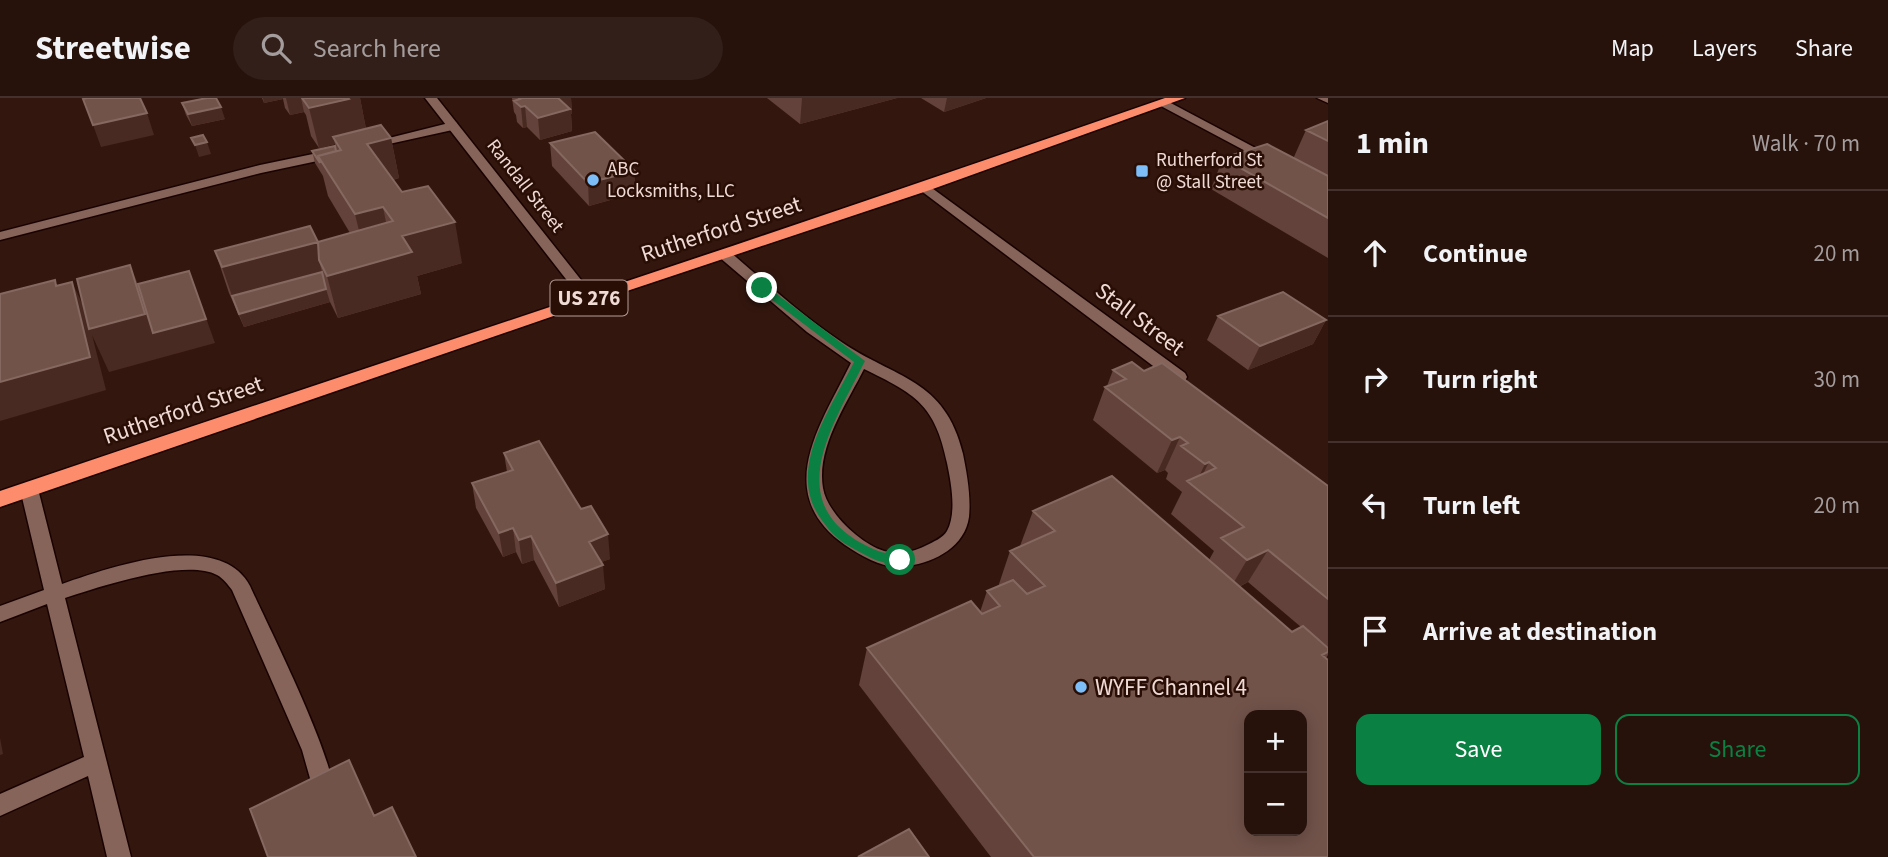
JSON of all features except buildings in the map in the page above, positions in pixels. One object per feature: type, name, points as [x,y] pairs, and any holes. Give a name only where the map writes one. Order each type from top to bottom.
[{"type":"highway","name":"Rutherford Street","points":[[0,499],[588,298],[925,187],[1170,100]]},
{"type":"street","name":"Randall Street","points":[[431,98],[588,298]]},
{"type":"street","points":[[1170,100],[1279,164]]},
{"type":"street","points":[[0,236],[260,169],[453,126]]},
{"type":"street","name":"Stall Street","points":[[925,187],[1194,387]]},
{"type":"street","points":[[724,254],[841,350],[888,372],[936,406],[947,430],[960,483],[960,519],[953,537],[920,557],[900,560],[876,556],[846,539],[832,526],[817,504],[812,485],[815,458],[827,426],[860,361]]},
{"type":"street","points":[[29,489],[119,857]]},
{"type":"street","points":[[0,614],[56,593],[171,562],[201,562],[222,568],[240,586],[313,750],[328,808]]},
{"type":"street","points":[[0,805],[96,762]]},
{"type":"place","name":"Rutherford St @ Stall Street","points":[[1142,171]]},
{"type":"place","name":"ABC Locksmiths, LLC","points":[[593,180]]},
{"type":"place","name":"WYFF Channel 4","points":[[1081,687]]},
{"type":"route","points":[[762,288],[841,350],[860,361],[827,426],[815,458],[812,485],[817,504],[832,526],[846,539],[876,556],[900,560]]}]
